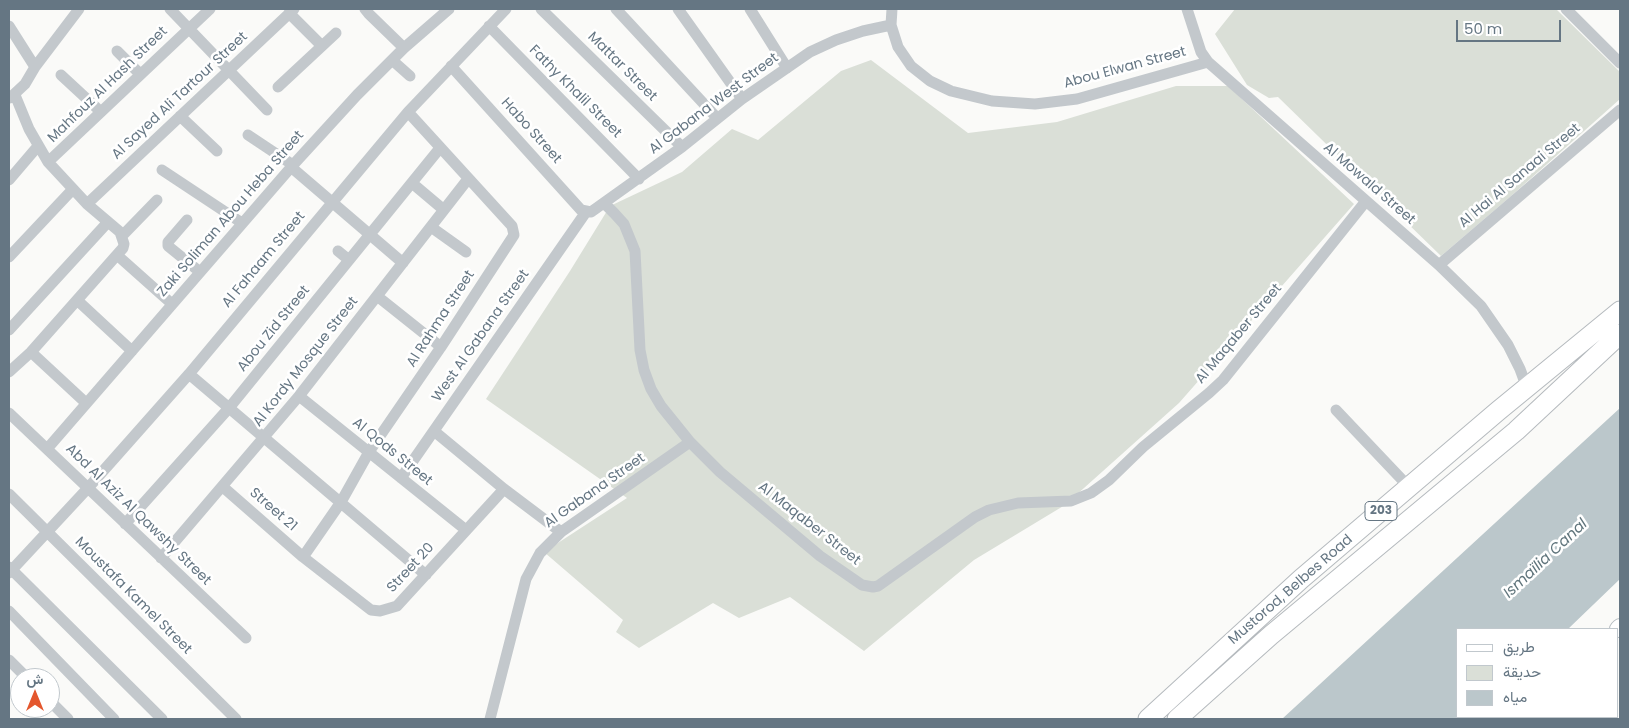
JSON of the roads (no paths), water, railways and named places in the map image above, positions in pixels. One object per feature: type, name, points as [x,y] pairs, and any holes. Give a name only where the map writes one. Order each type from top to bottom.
[{"type":"main road","name":"Mustorod, Belbes Road","points":[[1148,719],[1259,616],[1498,411],[1620,311]]},
{"type":"main road","name":"Mustorod, Belbes Road","points":[[1177,719],[1271,635],[1516,431],[1620,334]]},
{"type":"main road","points":[[1498,411],[1516,431]]},
{"type":"street","points":[[170,9],[267,110]]},
{"type":"street","name":"Mahfouz Al Hash Street","points":[[48,162],[210,9]]},
{"type":"street","points":[[365,9],[404,48]]},
{"type":"street","name":"Zaki Soliman Abou Heba Street","points":[[47,449],[292,166],[404,48],[449,9]]},
{"type":"street","name":"Al Fahaam Street","points":[[10,570],[88,488],[189,374],[408,112],[506,9]]},
{"type":"street","name":"Mattar Street","points":[[541,9],[682,147]]},
{"type":"street","points":[[616,9],[717,118]]},
{"type":"street","points":[[678,9],[742,98]]},
{"type":"street","points":[[750,9],[787,68]]},
{"type":"street","name":"Abou Elwan Street","points":[[892,9],[891,25],[898,47],[911,66],[930,81],[951,91],[992,101],[1034,104],[1077,99],[1208,62]]},
{"type":"street","name":"Al Mowald Street","points":[[1187,9],[1201,52],[1208,62],[1439,265],[1482,306],[1508,345],[1527,388]]},
{"type":"street","points":[[1566,9],[1620,62]]},
{"type":"street","points":[[9,372],[32,352],[124,248],[122,236],[87,204],[48,162],[12,97],[31,76],[35,66],[76,10]]},
{"type":"street","points":[[291,11],[322,46]]},
{"type":"street","name":"Al Sayed Ali Tartour Street","points":[[87,204],[291,11]]},
{"type":"street","name":"Al Gabana West Street","points":[[589,212],[639,179],[682,147],[742,98],[810,52],[836,40],[863,31],[891,25]]},
{"type":"street","points":[[9,26],[35,66]]},
{"type":"street","name":"Fathy Khalil Street","points":[[489,26],[639,179]]},
{"type":"street","points":[[278,87],[336,33]]},
{"type":"street","points":[[117,51],[140,74]]},
{"type":"street","points":[[392,60],[410,76]]},
{"type":"street","name":"Habo Street","points":[[451,66],[581,210],[589,212]]},
{"type":"street","points":[[61,75],[101,112]]},
{"type":"street","name":"Al Hai Al Sanaai Street","points":[[1439,265],[1620,110]]},
{"type":"street","name":"Al Rahma Street","points":[[303,556],[341,502],[369,452],[441,347],[514,235],[512,226],[468,180],[408,112]]},
{"type":"street","points":[[180,116],[217,152]]},
{"type":"street","points":[[248,135],[292,166],[402,263]]},
{"type":"street","points":[[9,180],[38,146]]},
{"type":"street","name":"Abou Zid Street","points":[[126,524],[229,408],[440,148]]},
{"type":"street","points":[[162,170],[242,223]]},
{"type":"street","name":"Al Kordy Mosque Street","points":[[161,558],[265,439],[468,180]]},
{"type":"street","points":[[412,183],[444,210]]},
{"type":"street","points":[[9,257],[73,189]]},
{"type":"street","points":[[122,236],[158,200]]},
{"type":"street","name":"Al Maqaber Street","points":[[604,203],[624,224],[635,251],[640,350],[644,370],[661,406],[690,442],[720,472],[820,556],[862,584],[872,587],[878,586],[975,517],[989,510],[1018,503],[1071,501],[1091,493],[1109,480],[1143,447],[1209,394],[1223,380],[1366,201]]},
{"type":"street","name":"West Al Gabana Street","points":[[401,478],[589,212]]},
{"type":"street","points":[[186,220],[168,242],[168,246],[200,272]]},
{"type":"street","points":[[9,330],[108,222]]},
{"type":"street","points":[[431,227],[466,252]]},
{"type":"street","points":[[338,251],[349,260]]},
{"type":"street","points":[[117,255],[172,304]]},
{"type":"street","points":[[378,296],[441,347]]},
{"type":"street","points":[[77,300],[132,351]]},
{"type":"street","points":[[32,352],[86,404]]},
{"type":"street","points":[[189,374],[426,576]]},
{"type":"street","name":"Al Qods Street","points":[[299,396],[466,530]]},
{"type":"street","points":[[1336,410],[1409,487]]},
{"type":"street","name":"Abd Al Aziz Al Qawshy Street","points":[[9,413],[246,638]]},
{"type":"street","points":[[434,431],[504,489],[561,532]]},
{"type":"street","name":"Al Gabana Street","points":[[490,719],[526,579],[540,553],[561,532],[690,442]]},
{"type":"street","name":"Street 21","points":[[223,486],[303,556]]},
{"type":"street","name":"Street 20","points":[[303,556],[371,610],[380,611],[397,606],[504,489]]},
{"type":"street","name":"Moustafa Kamel Street","points":[[9,494],[236,719]]},
{"type":"street","points":[[10,570],[162,719]]},
{"type":"street","points":[[9,611],[114,719]]},
{"type":"water","name":"Ismaïlia Canal","points":[[1620,408],[1620,579],[1569,628],[1456,628],[1456,718],[1474,719],[1282,719]]}]
